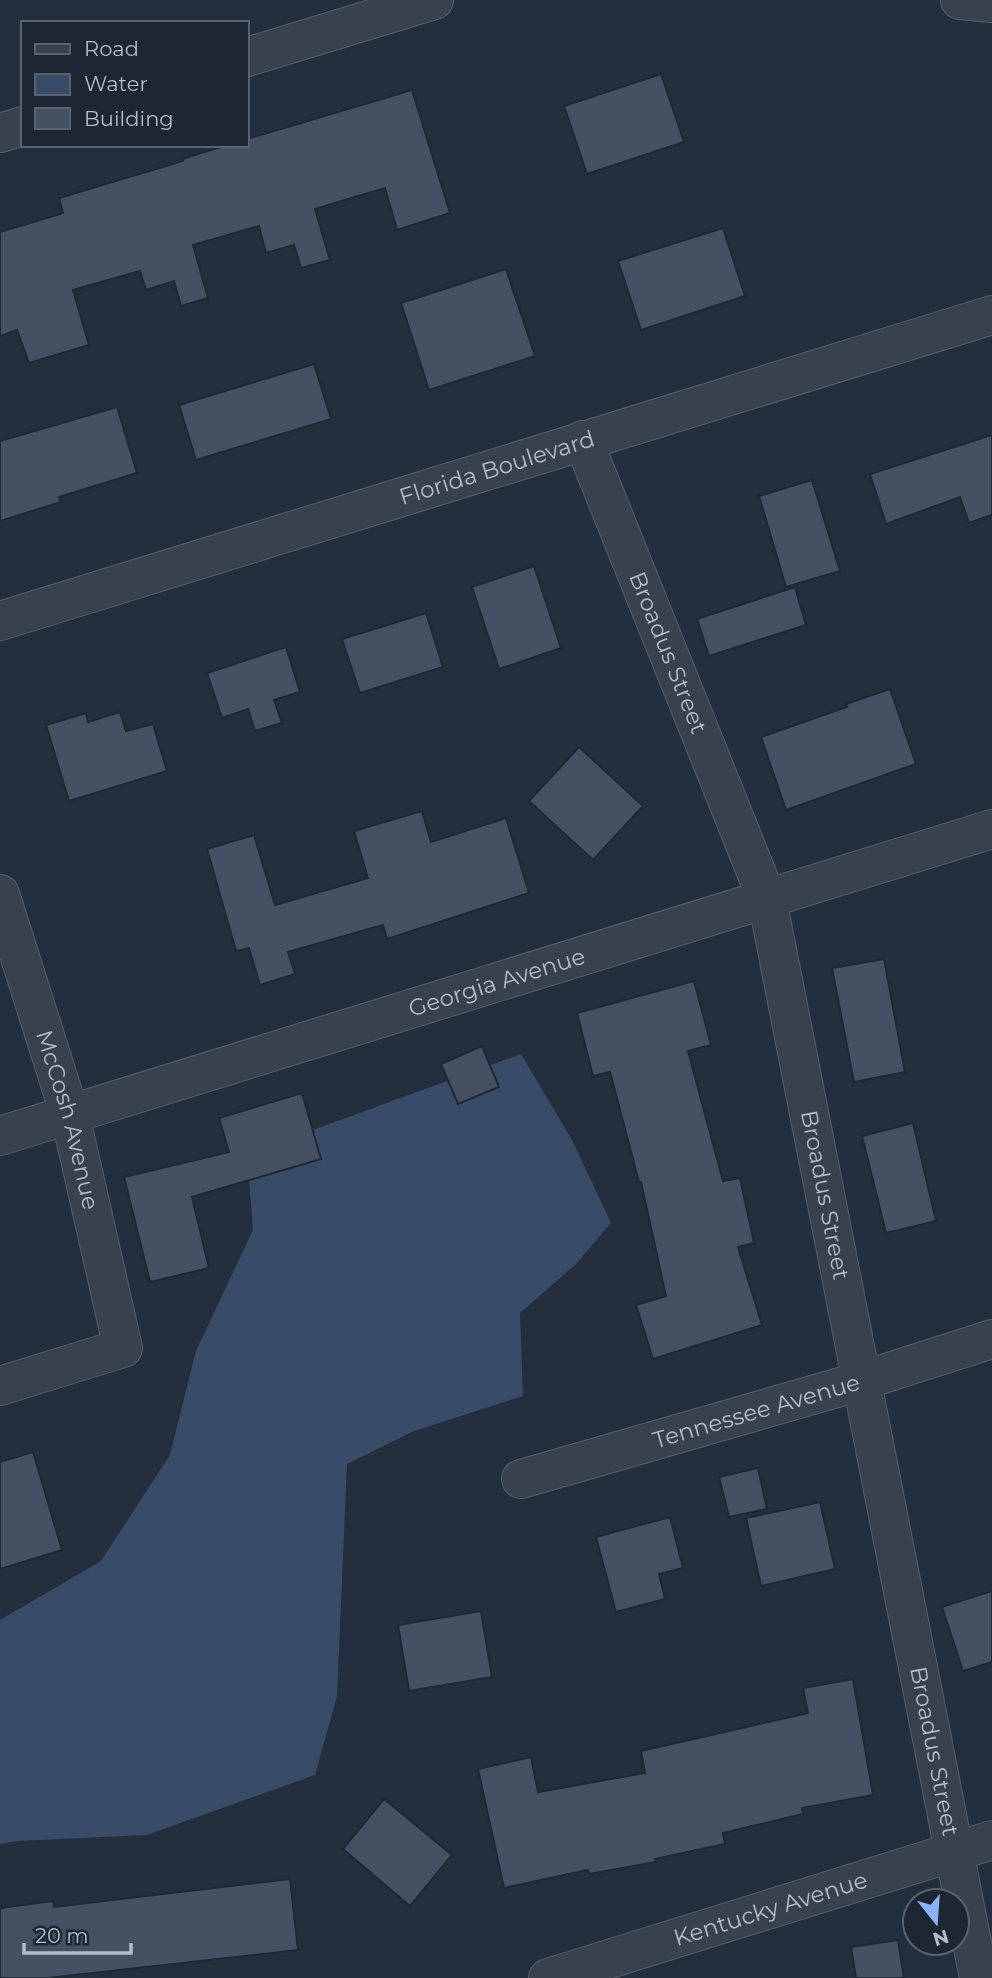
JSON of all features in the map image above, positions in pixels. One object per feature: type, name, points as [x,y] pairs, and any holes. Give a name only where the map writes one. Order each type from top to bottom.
[{"type":"street","points":[[248,57],[434,0]]},
{"type":"street","points":[[960,0],[992,4]]},
{"type":"street","points":[[0,133],[21,127]]},
{"type":"street","name":"Florida Boulevard","points":[[0,621],[992,315]]},
{"type":"street","name":"Broadus Street","points":[[583,440],[767,899],[979,1978]]},
{"type":"street","name":"Georgia Avenue","points":[[0,1136],[992,829]]},
{"type":"street","name":"McCosh Avenue","points":[[0,894],[69,1115],[123,1348],[0,1386]]},
{"type":"street","name":"Tennessee Avenue","points":[[521,1479],[861,1381],[992,1339]]},
{"type":"street","name":"Kentucky Avenue","points":[[548,1978],[992,1840]]},
{"type":"water","points":[[521,1054],[572,1140],[611,1223],[576,1264],[520,1313],[523,1396],[414,1431],[347,1464],[337,1696],[315,1775],[147,1835],[0,1844],[0,1620],[101,1561],[170,1455],[196,1351],[253,1230],[247,1154]]},
{"type":"building","points":[[661,74],[684,142],[587,174],[564,106]]},
{"type":"building","points":[[412,90],[450,213],[397,230],[385,188],[315,209],[330,260],[301,268],[294,245],[266,253],[259,226],[193,245],[208,298],[181,306],[174,281],[146,290],[140,271],[73,290],[89,345],[29,363],[17,330],[0,336],[0,232],[63,213],[59,198],[221,147],[248,147],[248,139]]},
{"type":"building","points":[[723,228],[745,296],[641,330],[618,261]]},
{"type":"building","points":[[506,269],[535,356],[429,390],[401,303]]},
{"type":"building","points":[[314,364],[331,419],[196,460],[179,405]]},
{"type":"building","points":[[117,407],[137,473],[59,497],[61,502],[0,521],[0,441]]},
{"type":"building","points":[[992,435],[992,515],[969,523],[960,497],[886,524],[870,474]]},
{"type":"building","points":[[812,480],[840,571],[786,587],[759,496]]},
{"type":"building","points":[[534,566],[561,648],[499,669],[472,587]]},
{"type":"building","points":[[795,587],[806,625],[709,656],[697,619]]},
{"type":"building","points":[[426,613],[443,667],[360,693],[342,639]]},
{"type":"building","points":[[286,647],[300,692],[274,700],[282,723],[255,731],[248,709],[222,718],[207,673]]},
{"type":"building","points":[[890,689],[916,764],[786,810],[761,737]]},
{"type":"building","points":[[120,712],[126,731],[153,724],[167,771],[69,801],[46,725],[86,713],[88,722]]},
{"type":"building","points":[[579,747],[643,806],[593,860],[529,801]]},
{"type":"building","points":[[422,811],[431,842],[506,818],[529,893],[387,939],[383,925],[288,952],[295,974],[260,985],[249,948],[236,951],[207,849],[254,835],[275,905],[368,878],[354,831]]},
{"type":"building","points":[[884,959],[905,1072],[854,1082],[832,968]]},
{"type":"building","points":[[694,981],[711,1045],[688,1051],[723,1181],[740,1178],[754,1243],[738,1247],[762,1325],[653,1359],[636,1305],[666,1296],[641,1182],[610,1072],[593,1076],[577,1013]]},
{"type":"building","points":[[482,1046],[499,1087],[458,1104],[441,1064]]},
{"type":"building","points":[[302,1093],[321,1159],[192,1197],[209,1268],[150,1282],[124,1177],[229,1152],[219,1118]]},
{"type":"building","points":[[913,1123],[936,1221],[886,1233],[862,1136]]},
{"type":"building","points":[[33,1452],[62,1550],[0,1569],[0,1462]]},
{"type":"building","points":[[758,1468],[767,1509],[729,1517],[719,1477]]},
{"type":"building","points":[[820,1502],[835,1569],[761,1586],[746,1518]]},
{"type":"building","points":[[670,1517],[683,1568],[659,1574],[665,1599],[616,1612],[596,1537]]},
{"type":"building","points":[[992,1591],[992,1662],[963,1671],[942,1607]]},
{"type":"building","points":[[481,1611],[492,1677],[409,1691],[398,1625]]},
{"type":"building","points":[[853,1679],[873,1795],[802,1808],[803,1814],[723,1833],[725,1844],[655,1859],[656,1862],[589,1874],[588,1870],[504,1888],[478,1769],[531,1757],[538,1792],[645,1773],[641,1751],[808,1713],[803,1688]]},
{"type":"building","points":[[384,1799],[452,1855],[410,1906],[343,1849]]},
{"type":"building","points":[[290,1879],[298,1950],[48,1978],[0,1978],[0,1908],[53,1901],[54,1907]]},
{"type":"building","points":[[898,1940],[904,1978],[856,1978],[851,1947]]}]
